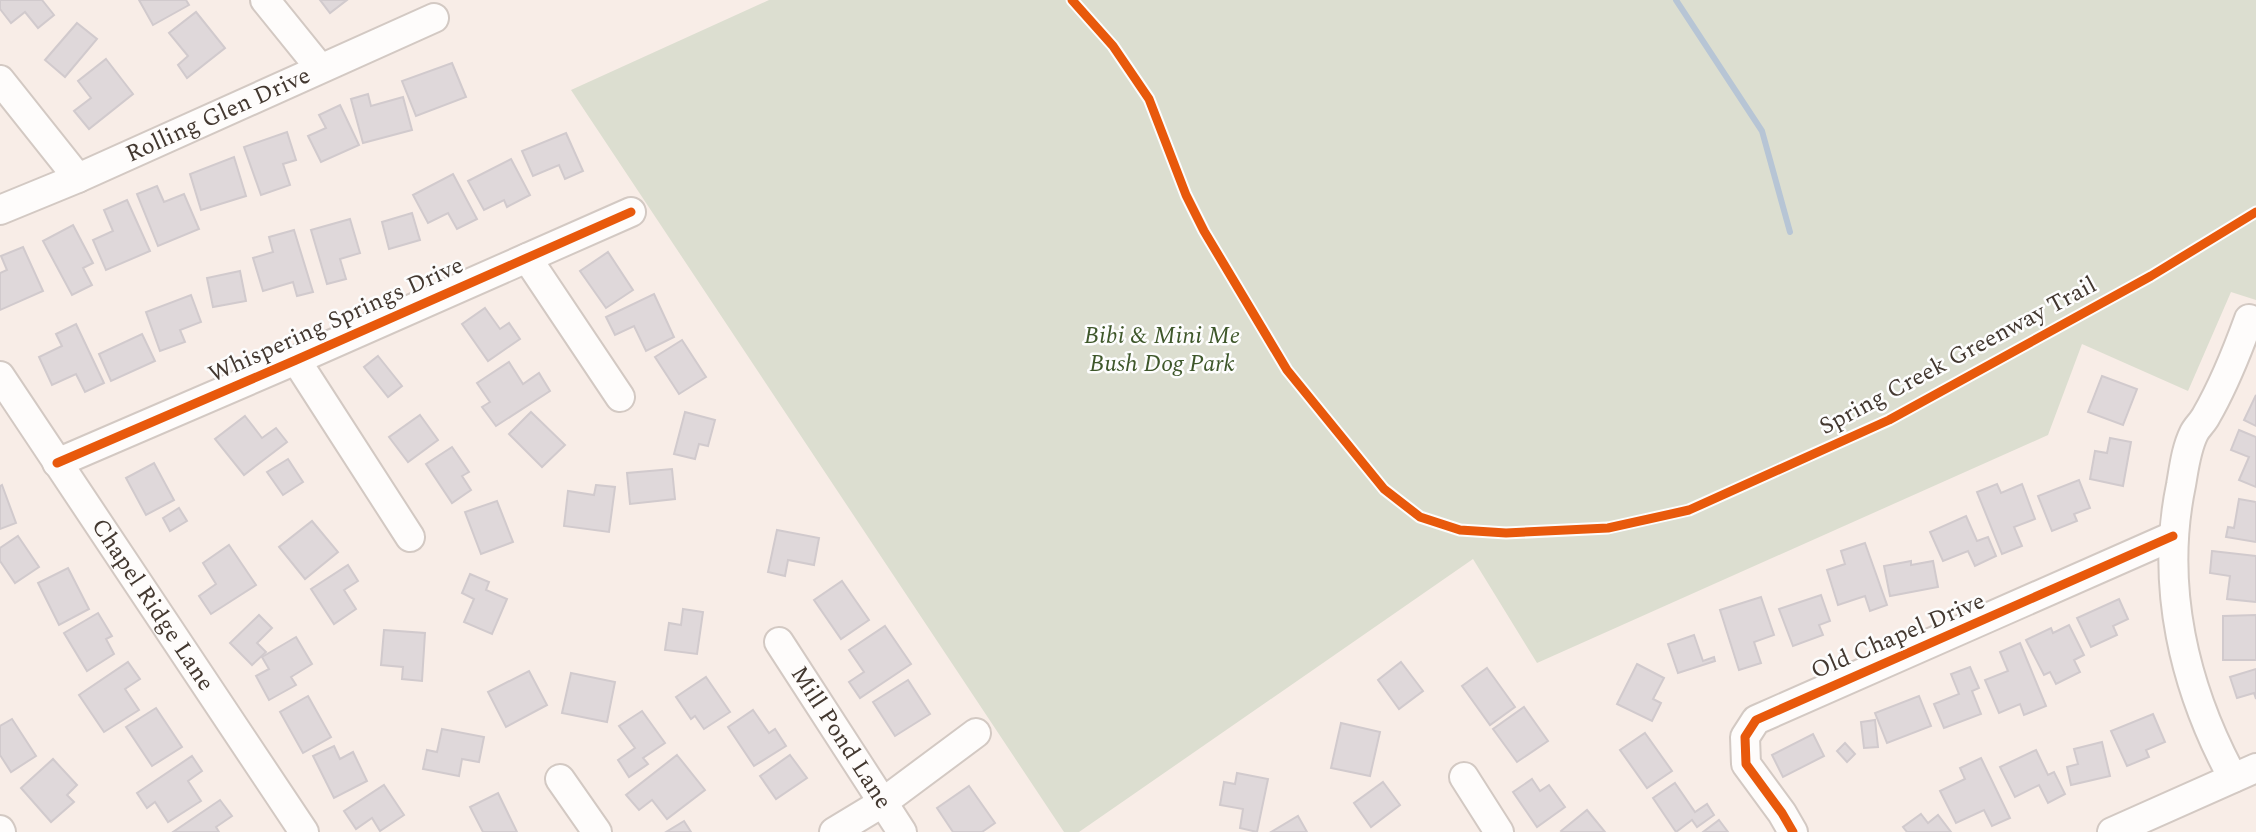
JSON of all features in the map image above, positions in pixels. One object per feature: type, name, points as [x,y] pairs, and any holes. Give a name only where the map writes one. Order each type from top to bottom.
[{"type":"street","points":[[265,0],[320,68]]},
{"type":"street","name":"Rolling Glen Drive","points":[[0,210],[78,178],[434,18]]},
{"type":"street","points":[[0,80],[78,178]]},
{"type":"street","name":"Whispering Springs Drive","points":[[57,463],[631,212]]},
{"type":"street","points":[[527,258],[620,397]]},
{"type":"street","points":[[2112,832],[2244,773],[2203,715],[2185,660],[2176,611],[2173,569],[2176,506],[2187,452],[2194,433],[2206,417],[2232,367],[2249,319]]},
{"type":"street","points":[[296,360],[410,537]]},
{"type":"street","name":"Chapel Ridge Lane","points":[[0,376],[304,832]]},
{"type":"street","name":"Old Chapel Drive","points":[[1793,832],[1746,764],[1745,737],[1756,720],[2174,536]]},
{"type":"street","name":"Mill Pond Lane","points":[[779,642],[902,832]]},
{"type":"street","points":[[841,830],[976,733]]},
{"type":"street","points":[[1464,777],[1499,832]]},
{"type":"street","points":[[560,779],[597,832]]},
{"type":"green space","name":"Bibi & Mini Me Bush Dog Park","points":[[769,0],[2256,0],[2256,300],[2231,292],[2188,391],[2082,344],[2048,435],[1537,663],[1473,559],[1079,832],[1064,832],[571,90]]},
{"type":"building","points":[[0,0],[42,0],[54,15],[38,28],[25,12],[11,23],[0,9]]},
{"type":"building","points":[[139,0],[186,0],[189,5],[153,25]]},
{"type":"building","points":[[320,0],[347,0],[330,13]]},
{"type":"building","points":[[196,12],[225,48],[187,78],[178,65],[188,56],[169,33]]},
{"type":"building","points":[[77,23],[97,39],[65,77],[45,60]]},
{"type":"building","points":[[106,59],[133,94],[89,129],[74,111],[91,98],[78,81]]},
{"type":"building","points":[[452,63],[466,97],[416,116],[402,81]]},
{"type":"building","points":[[368,94],[371,106],[403,97],[412,130],[363,143],[351,99]]},
{"type":"building","points":[[340,105],[359,145],[321,162],[308,136],[326,128],[319,115]]},
{"type":"building","points":[[287,132],[296,160],[283,164],[290,185],[261,195],[244,147]]},
{"type":"building","points":[[566,133],[583,171],[565,179],[559,165],[533,176],[522,151]]},
{"type":"building","points":[[234,157],[246,196],[201,210],[190,174]]},
{"type":"building","points":[[511,159],[530,195],[507,207],[504,200],[484,210],[468,181]]},
{"type":"building","points":[[453,174],[477,219],[457,229],[448,213],[428,223],[413,195]]},
{"type":"building","points":[[157,186],[164,202],[184,194],[199,229],[158,246],[137,194]]},
{"type":"building","points":[[127,200],[150,251],[106,270],[93,240],[113,231],[104,210]]},
{"type":"building","points":[[412,213],[420,240],[389,249],[382,222]]},
{"type":"building","points":[[350,219],[360,253],[340,259],[346,279],[327,284],[311,230]]},
{"type":"building","points":[[73,225],[93,263],[83,268],[92,285],[72,295],[43,241]]},
{"type":"building","points":[[294,230],[313,292],[297,296],[293,282],[263,291],[253,258],[273,252],[269,237]]},
{"type":"building","points":[[23,247],[43,291],[0,310],[0,273],[7,270],[1,256]]},
{"type":"building","points":[[608,252],[633,290],[606,308],[580,271]]},
{"type":"building","points":[[240,271],[246,301],[213,307],[207,278]]},
{"type":"building","points":[[654,294],[674,337],[646,351],[634,326],[615,335],[606,317]]},
{"type":"building","points":[[191,295],[201,322],[180,330],[185,342],[160,351],[146,312]]},
{"type":"building","points":[[485,308],[500,329],[509,323],[520,339],[488,361],[462,324]]},
{"type":"building","points":[[76,324],[104,383],[85,392],[76,374],[52,385],[39,357],[62,346],[56,334]]},
{"type":"building","points":[[142,334],[155,361],[111,381],[99,354]]},
{"type":"building","points":[[682,340],[706,377],[679,394],[655,357]]},
{"type":"building","points":[[378,356],[402,386],[388,397],[364,367]]},
{"type":"building","points":[[509,362],[523,384],[539,373],[550,391],[496,426],[482,407],[490,402],[477,383]]},
{"type":"building","points":[[2102,376],[2137,389],[2123,425],[2088,412]]},
{"type":"building","points":[[2256,395],[2256,426],[2244,420]]},
{"type":"building","points":[[531,412],[565,445],[542,467],[509,434]]},
{"type":"building","points":[[685,412],[715,420],[708,446],[699,444],[695,459],[674,454]]},
{"type":"building","points":[[420,415],[438,440],[408,462],[389,437]]},
{"type":"building","points":[[245,416],[262,438],[276,428],[287,442],[244,475],[215,439]]},
{"type":"building","points":[[2239,430],[2256,437],[2256,487],[2239,480],[2249,457],[2231,450]]},
{"type":"building","points":[[2110,438],[2131,442],[2123,486],[2090,479],[2095,451],[2107,453]]},
{"type":"building","points":[[452,447],[469,472],[462,476],[471,490],[452,503],[426,464]]},
{"type":"building","points":[[288,459],[303,482],[283,495],[267,472]]},
{"type":"building","points":[[154,463],[174,500],[146,515],[126,478]]},
{"type":"building","points":[[672,469],[675,499],[630,504],[627,473]]},
{"type":"building","points":[[2079,480],[2090,508],[2074,514],[2077,521],[2052,531],[2038,496]]},
{"type":"building","points":[[1997,484],[2001,493],[2022,484],[2035,519],[2014,527],[2022,546],[2002,554],[1977,492]]},
{"type":"building","points":[[2,485],[16,523],[0,529],[0,486]]},
{"type":"building","points":[[596,485],[615,487],[609,532],[564,526],[568,491],[594,495]]},
{"type":"building","points":[[2239,499],[2256,502],[2256,542],[2226,537],[2228,527],[2234,528]]},
{"type":"building","points":[[497,501],[513,542],[481,554],[465,512]]},
{"type":"building","points":[[179,508],[187,521],[170,531],[163,518]]},
{"type":"building","points":[[1966,516],[1977,541],[1988,537],[1996,556],[1975,566],[1968,551],[1943,561],[1930,532]]},
{"type":"building","points":[[312,521],[338,552],[305,579],[279,547]]},
{"type":"building","points":[[777,530],[819,538],[814,565],[788,560],[785,576],[768,572]]},
{"type":"building","points":[[18,536],[39,567],[15,583],[0,561],[0,548]]},
{"type":"building","points":[[1865,543],[1887,605],[1870,611],[1865,596],[1838,605],[1827,570],[1845,564],[1841,551]]},
{"type":"building","points":[[229,545],[256,585],[211,614],[199,596],[216,584],[203,563]]},
{"type":"building","points":[[2212,551],[2256,556],[2256,602],[2227,599],[2230,576],[2210,573]]},
{"type":"building","points":[[1911,561],[1911,565],[1933,561],[1938,587],[1890,596],[1884,566]]},
{"type":"building","points":[[348,565],[358,581],[344,590],[356,609],[334,624],[311,589]]},
{"type":"building","points":[[68,568],[89,609],[59,625],[38,583]]},
{"type":"building","points":[[470,574],[489,582],[486,590],[507,599],[492,634],[464,622],[474,599],[462,593]]},
{"type":"building","points":[[842,581],[869,620],[841,639],[814,600]]},
{"type":"building","points":[[1821,595],[1830,621],[1819,625],[1823,635],[1793,646],[1779,609]]},
{"type":"building","points":[[1761,597],[1774,635],[1754,642],[1761,663],[1739,670],[1720,610]]},
{"type":"building","points":[[2119,599],[2128,619],[2113,626],[2117,635],[2091,647],[2077,618]]},
{"type":"building","points":[[683,609],[703,612],[697,654],[665,650],[669,623],[681,625]]},
{"type":"building","points":[[98,613],[112,636],[106,639],[114,654],[87,671],[64,633]]},
{"type":"building","points":[[259,615],[272,628],[257,643],[266,652],[252,665],[230,643]]},
{"type":"building","points":[[2256,615],[2256,660],[2223,660],[2223,616]]},
{"type":"building","points":[[2069,625],[2084,655],[2074,660],[2080,672],[2056,684],[2050,672],[2044,675],[2026,640],[2051,628],[2053,633]]},
{"type":"building","points":[[885,626],[911,664],[860,698],[849,682],[864,672],[849,650]]},
{"type":"building","points":[[384,630],[425,633],[422,681],[402,679],[403,667],[381,665]]},
{"type":"building","points":[[1694,635],[1703,661],[1714,657],[1715,661],[1678,673],[1668,644]]},
{"type":"building","points":[[296,637],[312,664],[291,677],[296,685],[269,700],[256,676],[269,669],[262,657]]},
{"type":"building","points":[[2020,643],[2046,706],[2024,715],[2020,704],[1999,713],[1985,680],[2008,671],[2000,652]]},
{"type":"building","points":[[128,662],[140,679],[125,689],[139,710],[104,732],[79,695]]},
{"type":"building","points":[[1401,662],[1423,691],[1399,709],[1378,680]]},
{"type":"building","points":[[1637,664],[1664,678],[1653,699],[1661,703],[1652,721],[1617,704]]},
{"type":"building","points":[[1970,667],[1979,688],[1972,691],[1981,714],[1944,728],[1934,704],[1959,694],[1951,674]]},
{"type":"building","points":[[1487,668],[1515,707],[1490,725],[1462,686]]},
{"type":"building","points":[[2256,669],[2256,699],[2254,693],[2237,698],[2230,677]]},
{"type":"building","points":[[529,671],[547,705],[506,727],[488,692]]},
{"type":"building","points":[[571,673],[615,682],[607,722],[562,713]]},
{"type":"building","points":[[706,677],[730,712],[704,729],[695,716],[691,719],[676,697]]},
{"type":"building","points":[[908,680],[930,714],[895,736],[873,702]]},
{"type":"building","points":[[308,696],[331,737],[303,753],[280,712]]},
{"type":"building","points":[[1919,696],[1931,726],[1887,743],[1875,713]]},
{"type":"building","points":[[1524,707],[1548,741],[1517,762],[1493,729]]},
{"type":"building","points":[[156,708],[182,747],[152,766],[126,727]]},
{"type":"building","points":[[753,710],[769,733],[775,729],[786,746],[754,766],[728,727]]},
{"type":"building","points":[[642,711],[665,743],[643,758],[648,764],[629,777],[618,760],[635,748],[619,726]]},
{"type":"building","points":[[2153,714],[2165,742],[2146,750],[2149,757],[2127,766],[2111,731]]},
{"type":"building","points":[[12,719],[36,756],[11,772],[0,755],[0,726]]},
{"type":"building","points":[[1875,720],[1878,747],[1864,748],[1861,722]]},
{"type":"building","points":[[1341,723],[1380,732],[1370,776],[1331,768]]},
{"type":"building","points":[[442,729],[484,737],[479,762],[462,759],[459,776],[423,769],[427,750],[437,752]]},
{"type":"building","points":[[1645,733],[1672,771],[1647,788],[1620,750]]},
{"type":"building","points":[[1813,734],[1824,756],[1783,777],[1772,755]]},
{"type":"building","points":[[2102,742],[2110,776],[2071,785],[2067,767],[2078,764],[2074,749]]},
{"type":"building","points":[[1845,743],[1855,754],[1847,762],[1837,751]]},
{"type":"building","points":[[334,746],[340,759],[353,752],[367,781],[334,798],[313,756]]},
{"type":"building","points":[[2036,750],[2048,775],[2054,772],[2065,794],[2048,803],[2039,785],[2015,797],[2000,767]]},
{"type":"building","points":[[677,755],[705,790],[667,819],[652,800],[639,810],[626,795]]},
{"type":"building","points":[[790,755],[807,778],[776,799],[760,776]]},
{"type":"building","points":[[192,756],[202,771],[188,781],[201,801],[168,822],[155,802],[147,808],[137,793]]},
{"type":"building","points":[[1981,758],[2010,818],[1992,826],[1984,810],[1956,823],[1940,791],[1965,779],[1960,768]]},
{"type":"building","points":[[53,759],[77,785],[67,795],[74,802],[51,822],[21,788]]},
{"type":"building","points":[[1237,773],[1268,779],[1257,832],[1240,828],[1243,809],[1220,805],[1224,782],[1235,784]]},
{"type":"building","points":[[1532,779],[1540,791],[1549,785],[1565,807],[1537,827],[1513,792]]},
{"type":"building","points":[[1383,782],[1400,805],[1371,827],[1354,803]]},
{"type":"building","points":[[1675,783],[1695,812],[1707,804],[1714,815],[1697,827],[1692,820],[1676,832],[1653,798]]},
{"type":"building","points":[[384,785],[404,815],[380,831],[372,818],[356,829],[344,811]]},
{"type":"building","points":[[969,786],[995,823],[982,832],[953,832],[937,808]]},
{"type":"building","points":[[498,793],[517,832],[483,832],[470,807]]},
{"type":"building","points":[[220,800],[232,816],[216,827],[219,832],[173,832]]},
{"type":"building","points":[[1587,810],[1605,832],[1561,831]]},
{"type":"building","points":[[1921,814],[1928,823],[1938,815],[1951,832],[1907,832],[1903,827]]},
{"type":"building","points":[[1298,816],[1307,832],[1271,832]]},
{"type":"building","points":[[1719,820],[1728,832],[1703,832]]},
{"type":"building","points":[[684,821],[691,832],[666,832]]},
{"type":"waterway","points":[[1676,0],[1762,131],[1790,232]]},
{"type":"cycle path","name":"Spring Creek Greenway Trail","points":[[1072,0],[1113,46],[1149,99],[1186,195],[1204,231],[1287,370],[1384,489],[1420,517],[1460,530],[1506,533],[1608,528],[1689,510],[1889,420],[2151,276],[2256,212]]},
{"type":"cycle path","points":[[57,463],[631,212]]},
{"type":"cycle path","points":[[1793,832],[1746,764],[1745,737],[1756,720],[2173,536]]}]
